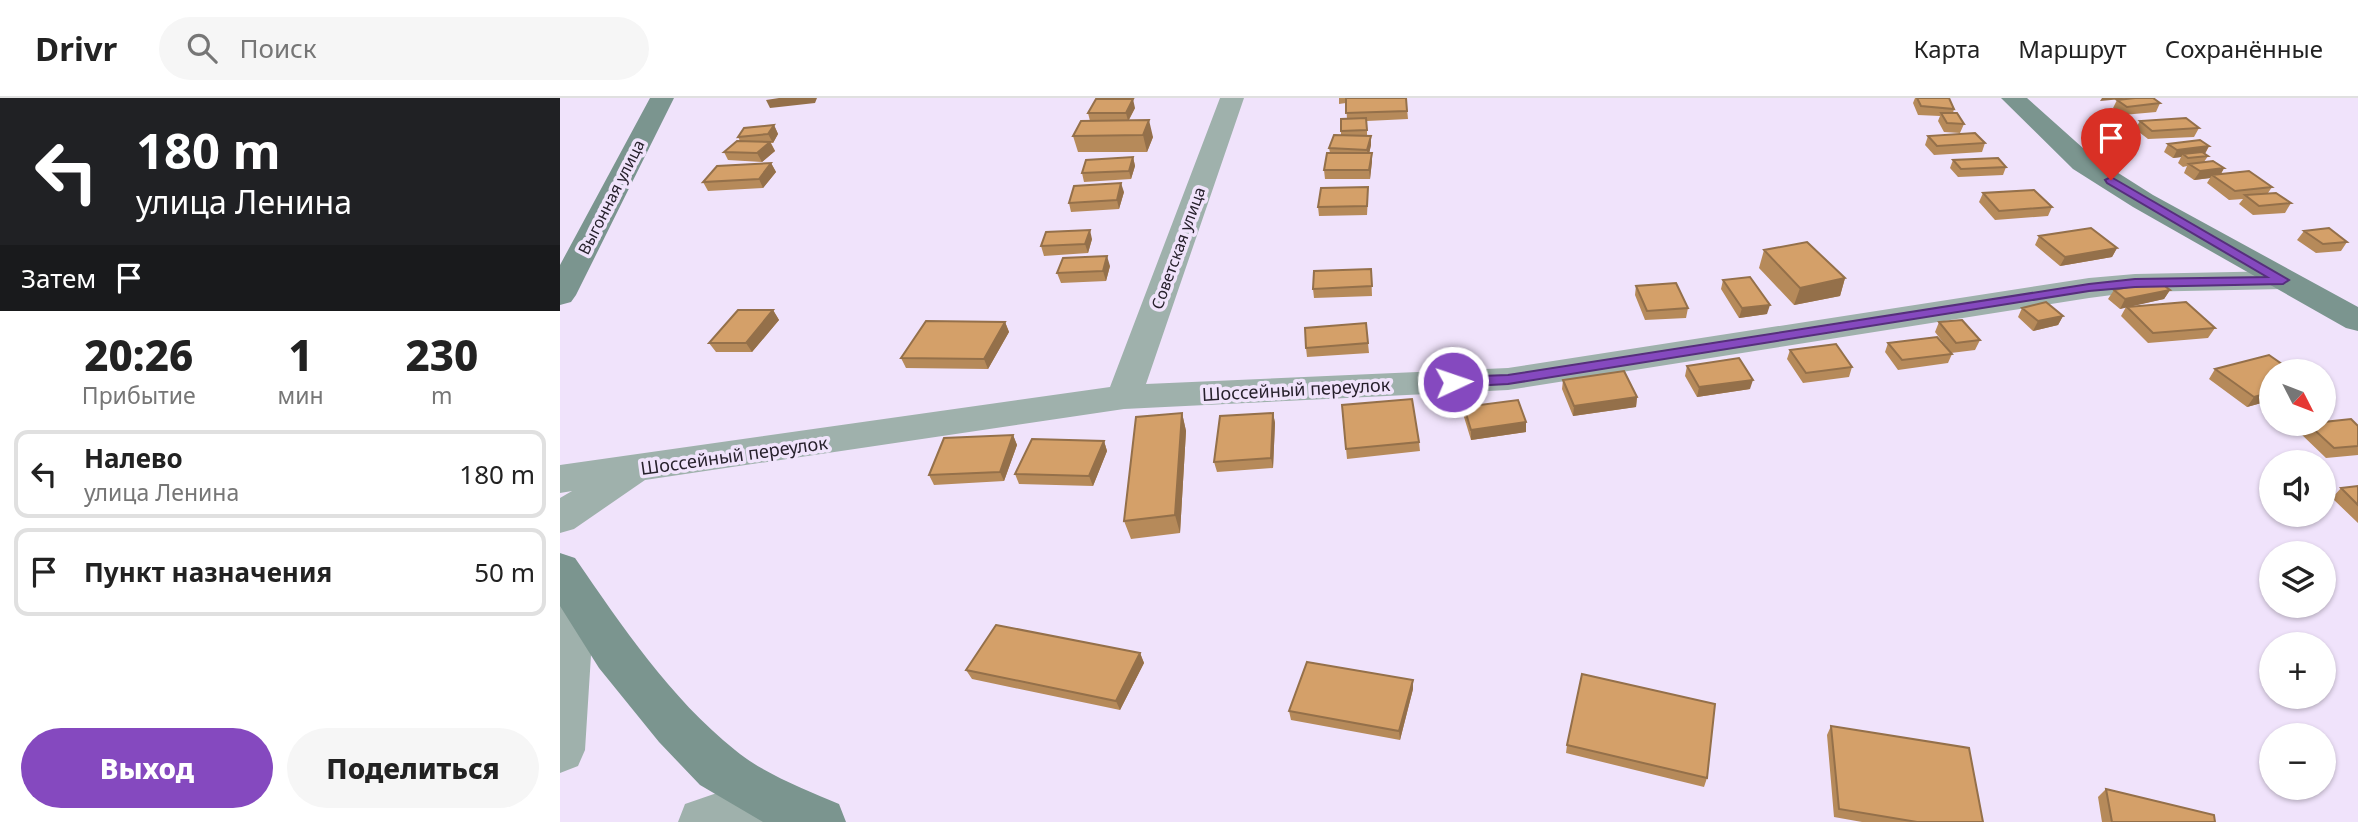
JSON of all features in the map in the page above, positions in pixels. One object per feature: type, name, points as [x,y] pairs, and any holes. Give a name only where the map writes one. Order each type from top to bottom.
[{"type":"street","name":"Выгонная улица","points":[[560,295],[662,98]]},
{"type":"street","name":"Советская улица","points":[[1124,397],[1232,98]]},
{"type":"street","points":[[2013,98],[2083,163],[2143,201],[2358,321]]},
{"type":"street","name":"Шоссейный переулок","points":[[560,479],[637,470],[1124,397],[1508,379],[2089,288],[2135,283],[2283,280]]},
{"type":"street","points":[[560,518],[637,470]]},
{"type":"street","points":[[560,750],[567,581]]},
{"type":"street","points":[[567,581],[615,654],[676,727],[718,768],[769,799],[820,822]]},
{"type":"street","points":[[704,822],[769,799]]},
{"type":"building","points":[[1346,98],[1406,98],[1407,111],[1346,113]]},
{"type":"building","points":[[1917,98],[1949,98],[1954,109],[1921,106]]},
{"type":"building","points":[[2153,98],[2160,103],[2127,107],[2117,100]]},
{"type":"building","points":[[1096,99],[1133,99],[1126,113],[1088,113]]},
{"type":"building","points":[[1941,113],[1957,113],[1964,124],[1947,123]]},
{"type":"building","points":[[1366,118],[1367,130],[1341,131],[1341,119]]},
{"type":"building","points":[[2186,118],[2199,128],[2152,131],[2140,121]]},
{"type":"building","points":[[1149,120],[1143,135],[1073,136],[1081,121]]},
{"type":"building","points":[[774,125],[768,134],[738,137],[744,128]]},
{"type":"building","points":[[1975,133],[1985,143],[1937,146],[1928,136]]},
{"type":"building","points":[[1334,135],[1371,136],[1367,150],[1329,148]]},
{"type":"building","points":[[2200,140],[2209,146],[2177,150],[2168,144]]},
{"type":"building","points":[[737,141],[770,142],[757,153],[724,152]]},
{"type":"building","points":[[2202,152],[2208,156],[2188,158],[2183,154]]},
{"type":"building","points":[[1327,153],[1372,153],[1369,170],[1324,170]]},
{"type":"building","points":[[1133,157],[1129,171],[1082,173],[1086,160]]},
{"type":"building","points":[[1998,158],[2006,167],[1961,169],[1953,160]]},
{"type":"building","points":[[2213,161],[2224,168],[2200,171],[2189,164]]},
{"type":"building","points":[[771,163],[759,179],[703,182],[717,166]]},
{"type":"building","points":[[2249,171],[2272,187],[2235,191],[2212,175]]},
{"type":"building","points":[[1121,183],[1117,200],[1069,203],[1074,186]]},
{"type":"building","points":[[1368,187],[1367,206],[1318,207],[1321,188]]},
{"type":"building","points":[[2034,190],[2052,207],[1999,211],[1983,193]]},
{"type":"building","points":[[2276,193],[2291,203],[2259,206],[2245,195]]},
{"type":"building","points":[[2091,228],[2117,248],[2065,257],[2039,236]]},
{"type":"building","points":[[2329,228],[2347,242],[2323,244],[2304,231]]},
{"type":"building","points":[[1090,230],[1085,244],[1041,246],[1046,232]]},
{"type":"building","points":[[1807,242],[1845,278],[1800,288],[1764,250]]},
{"type":"building","points":[[1107,256],[1103,271],[1057,273],[1063,258]]},
{"type":"building","points":[[1371,269],[1372,286],[1313,289],[1314,271]]},
{"type":"building","points":[[1750,277],[1770,305],[1742,308],[1723,280]]},
{"type":"building","points":[[2158,281],[2170,290],[2125,299],[2114,290]]},
{"type":"building","points":[[1676,283],[1688,308],[1647,311],[1636,286]]},
{"type":"building","points":[[2046,302],[2063,316],[2038,321],[2022,308]]},
{"type":"building","points":[[2186,302],[2215,328],[2153,333],[2127,307]]},
{"type":"building","points":[[738,310],[773,310],[746,343],[709,343]]},
{"type":"building","points":[[1962,320],[1980,340],[1956,343],[1939,322]]},
{"type":"building","points":[[926,321],[1005,322],[984,359],[901,358]]},
{"type":"building","points":[[1366,323],[1368,343],[1306,348],[1305,328]]},
{"type":"building","points":[[1937,337],[1952,354],[1902,360],[1888,343]]},
{"type":"building","points":[[1836,344],[1852,367],[1806,373],[1790,350]]},
{"type":"building","points":[[2269,355],[2275,359],[2259,359],[2259,396],[2254,397],[2215,369]]},
{"type":"building","points":[[1739,358],[1753,380],[1699,387],[1687,366]]},
{"type":"building","points":[[1624,371],[1637,397],[1574,406],[1563,380]]},
{"type":"building","points":[[1412,399],[1419,442],[1346,449],[1342,405]]},
{"type":"building","points":[[1518,400],[1526,422],[1471,430],[1464,407]]},
{"type":"building","points":[[1182,413],[1175,515],[1124,521],[1136,417]]},
{"type":"building","points":[[1273,413],[1271,458],[1214,462],[1220,416]]},
{"type":"building","points":[[2351,419],[2358,426],[2358,446],[2334,448],[2321,436],[2336,436],[2336,421]]},
{"type":"building","points":[[1013,435],[1000,472],[929,475],[944,438]]},
{"type":"building","points":[[1032,439],[1104,441],[1089,476],[1015,474]]},
{"type":"building","points":[[2358,486],[2358,505],[2341,488]]},
{"type":"building","points":[[996,625],[1140,653],[1116,701],[966,670]]},
{"type":"building","points":[[1307,662],[1413,680],[1399,731],[1289,711]]},
{"type":"building","points":[[1582,674],[1715,704],[1707,778],[1567,745]]},
{"type":"building","points":[[1831,726],[1969,748],[1983,822],[1917,822],[1839,809]]},
{"type":"building","points":[[2106,789],[2214,815],[2215,822],[2112,822]]},
{"type":"route","points":[[1453,382],[1508,379],[2089,288],[2135,283],[2283,280],[2111,180]]}]
